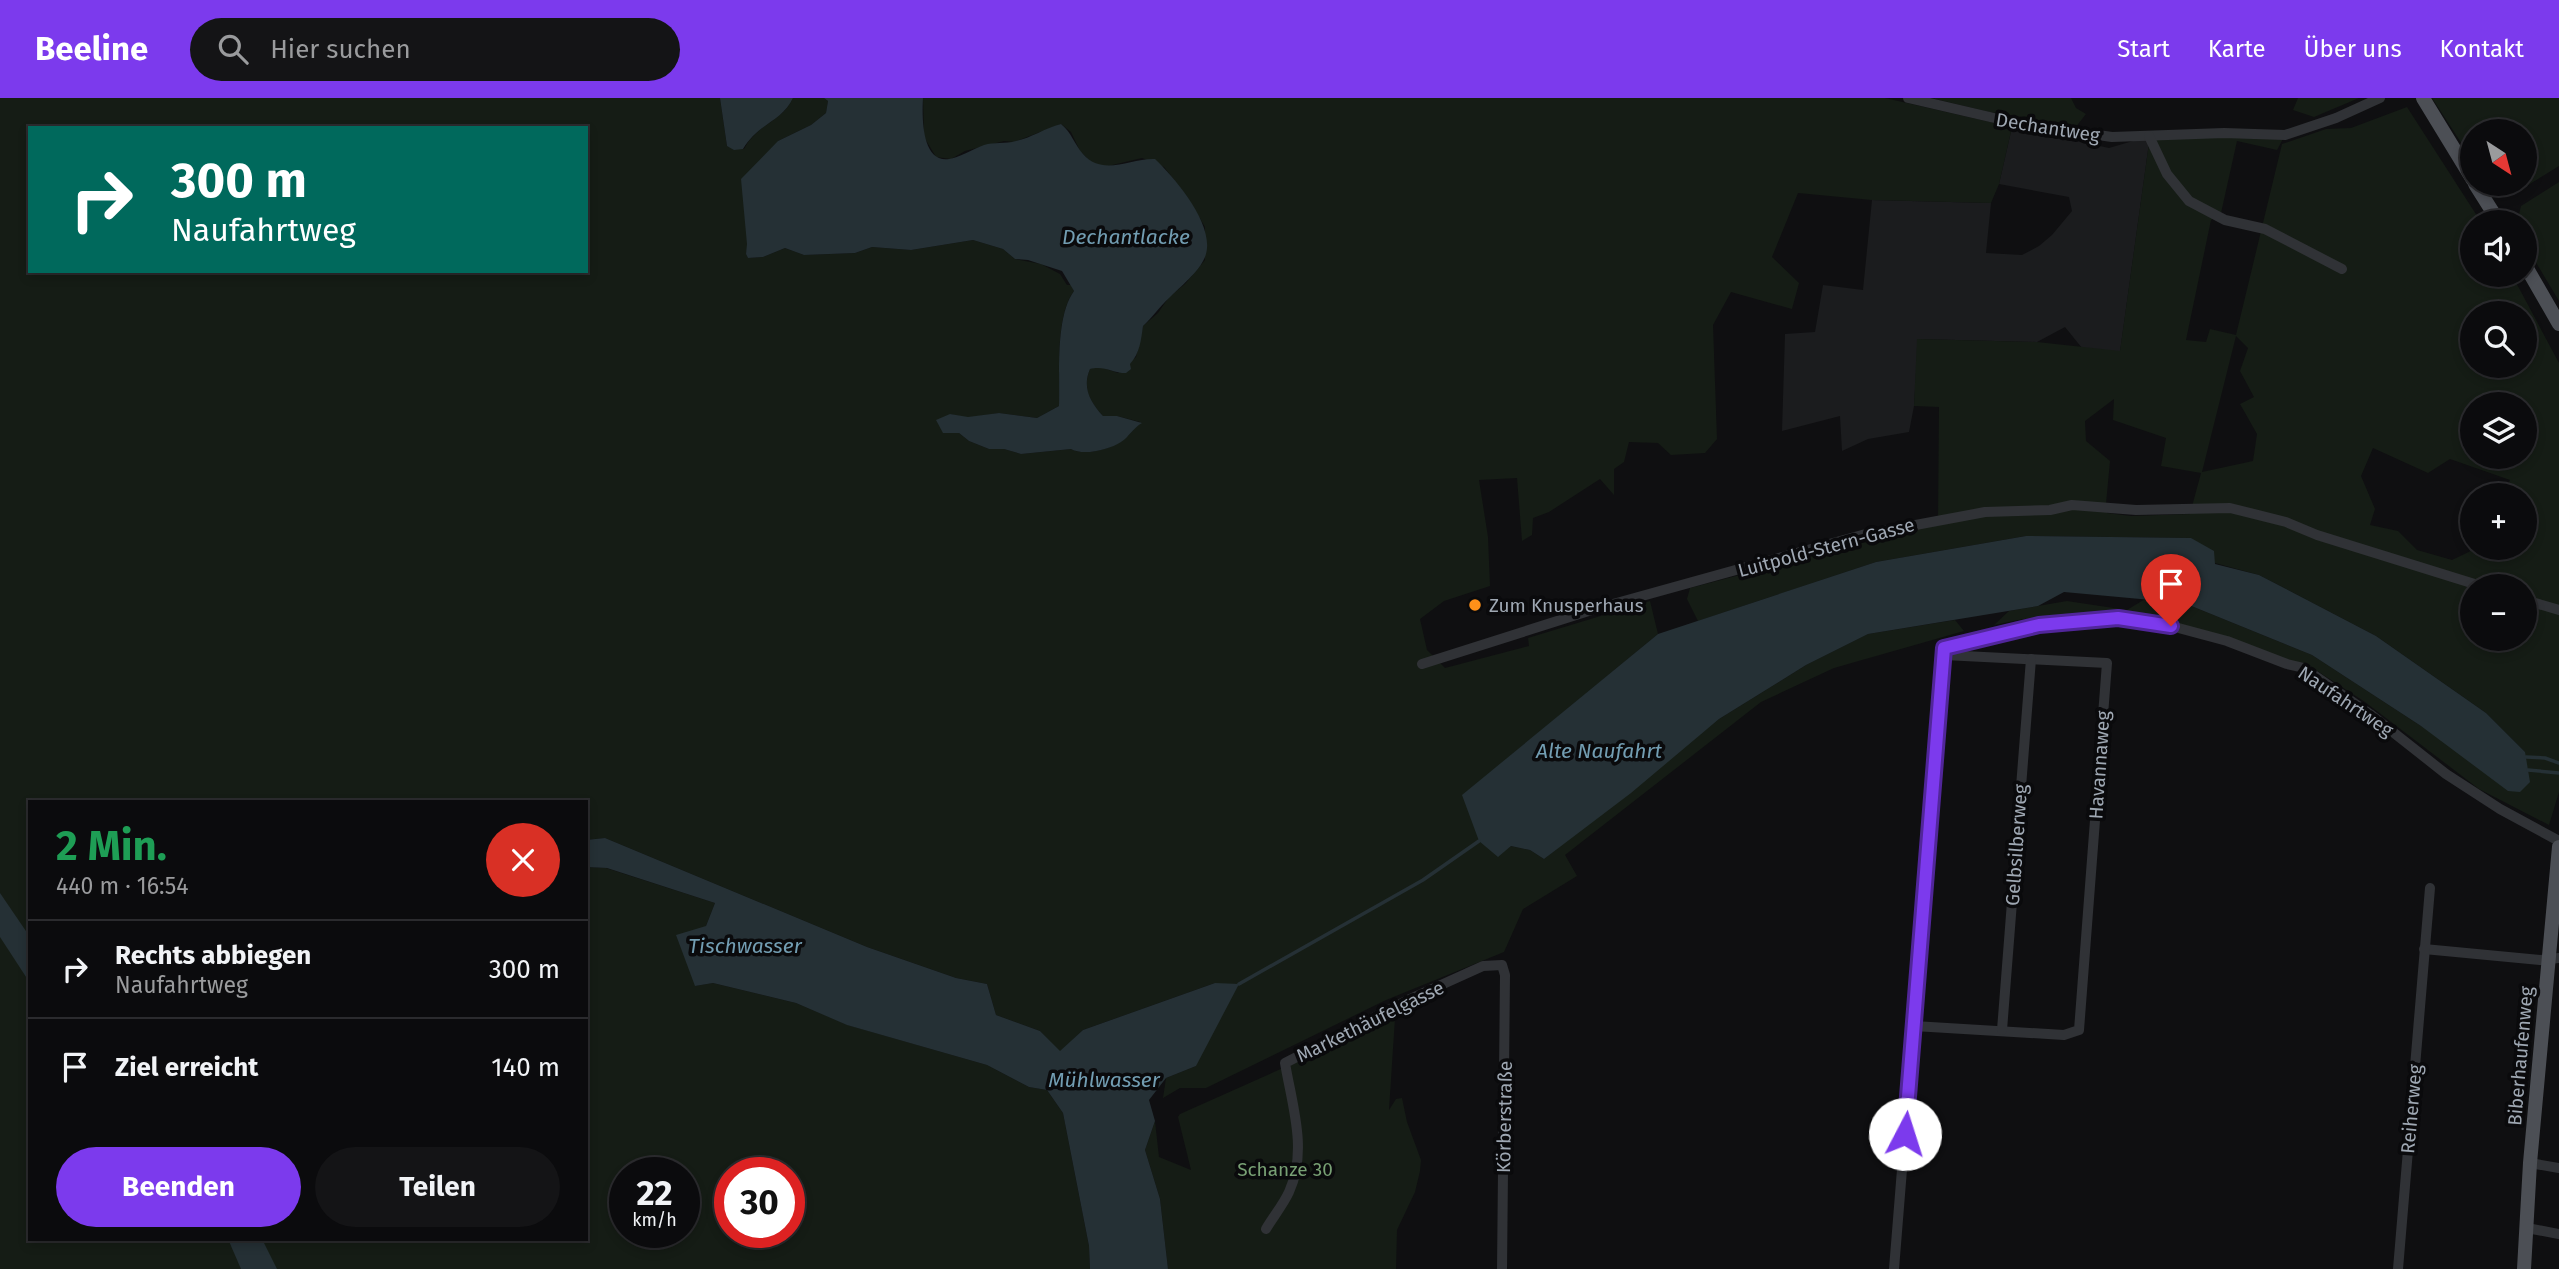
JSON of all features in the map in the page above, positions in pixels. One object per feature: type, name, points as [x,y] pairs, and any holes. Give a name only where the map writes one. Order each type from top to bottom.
[{"type":"main road","points":[[2423,98],[2460,159]]},
{"type":"main road","points":[[2537,286],[2559,324]]},
{"type":"main road","name":"Biberhaufenweg","points":[[2524,1269],[2530,1163],[2554,958],[2558,855]]},
{"type":"street","name":"Dechantweg","points":[[1908,98],[2020,124],[2081,134],[2149,136],[2224,133],[2285,135],[2336,118],[2380,98]]},
{"type":"street","points":[[2149,136],[2167,174],[2189,201],[2225,220],[2265,229],[2342,269]]},
{"type":"street","name":"Luitpold-Stern-Gasse","points":[[1422,664],[1595,609],[1862,534],[1984,512],[2050,510],[2071,505],[2136,510],[2230,509],[2286,522],[2318,535],[2460,579]]},
{"type":"street","points":[[2537,604],[2559,611]]},
{"type":"street","name":"Naufahrtweg","points":[[1944,652],[2039,625],[2118,618],[2171,626],[2227,641],[2304,668],[2370,714],[2446,774],[2500,809],[2559,841]]},
{"type":"street","points":[[1894,1269],[1944,652]]},
{"type":"street","name":"Havannaweg","points":[[1944,652],[2107,663],[2079,1030],[2064,1035],[2002,1030]]},
{"type":"street","name":"Gelbsilberweg","points":[[2002,1030],[2031,659]]},
{"type":"street","name":"Reiherweg","points":[[2398,1269],[2430,888]]},
{"type":"street","points":[[2424,949],[2554,958]]},
{"type":"street","name":"Markethäufelgasse","points":[[1266,1229],[1289,1193],[1300,1152],[1285,1063],[1471,971],[1490,964],[1502,965]]},
{"type":"street","name":"Körberstraße","points":[[1502,965],[1505,975],[1502,1269]]},
{"type":"street","points":[[1914,1026],[2002,1030]]},
{"type":"street","points":[[2530,1163],[2559,1168]]},
{"type":"street","points":[[2527,1228],[2559,1234]]},
{"type":"shaded area","points":[[2012,127],[2109,148],[2150,136],[2120,352],[2082,348],[2065,327],[2037,342],[1918,339],[1914,406],[1909,432],[1868,439],[1842,451],[1840,416],[1782,431],[1785,334],[1815,332],[1823,285],[1863,290],[1872,200],[1991,203],[1986,253],[2022,255],[2052,235],[2072,211],[2069,197],[1999,184]]},
{"type":"green space","points":[[0,98],[720,98],[727,146],[744,149],[756,133],[783,112],[793,98],[824,98],[828,101],[826,113],[811,125],[778,141],[746,254],[748,258],[763,257],[785,248],[804,255],[855,253],[872,247],[911,250],[973,240],[1003,249],[1015,259],[1041,264],[1060,274],[1074,291],[1068,302],[1061,330],[1059,406],[1037,418],[999,413],[968,418],[950,414],[943,433],[959,433],[969,441],[989,449],[1004,449],[1021,454],[1071,449],[1082,452],[1102,450],[1123,440],[1140,422],[1117,416],[1103,416],[1094,405],[1087,389],[1090,369],[1098,366],[1118,373],[1136,357],[1143,326],[1205,260],[1205,227],[1186,195],[1164,167],[1142,158],[1104,167],[1091,162],[1080,151],[1071,132],[1061,124],[1014,142],[1004,141],[965,151],[951,159],[936,157],[924,137],[923,98],[1885,98],[2012,127],[1999,184],[1991,203],[1872,200],[1798,193],[1772,257],[1799,283],[1792,309],[1731,292],[1713,325],[1717,439],[1705,453],[1671,455],[1658,443],[1629,442],[1624,462],[1614,469],[1614,495],[1600,479],[1549,512],[1533,518],[1532,535],[1522,541],[1517,478],[1479,480],[1488,537],[1490,586],[1444,601],[1420,619],[1427,650],[1445,668],[1529,646],[1528,638],[1650,601],[1658,634],[1463,795],[1497,856],[1511,846],[1530,850],[1544,859],[1719,719],[1806,665],[1868,634],[1955,620],[1964,631],[1834,668],[1761,702],[1565,855],[1577,876],[1523,909],[1504,952],[1386,1000],[1206,1088],[1180,1088],[1163,1098],[1166,1078],[1196,1066],[1215,983],[1083,1030],[1060,1052],[1040,1031],[996,1015],[987,984],[956,978],[867,947],[605,838],[588,840],[588,800],[28,800],[28,1241],[588,1241],[588,867],[606,868],[715,903],[706,926],[695,986],[713,983],[796,1003],[848,1025],[987,1065],[1029,1087],[1047,1090],[1063,1113],[1089,1246],[1090,1269],[0,1269]]},
{"type":"green space","points":[[1931,98],[2071,98],[2076,108],[2086,114],[2075,128],[2041,124],[2030,118],[1989,112]]},
{"type":"green space","points":[[2298,98],[2359,98],[2314,117],[2293,110]]},
{"type":"green space","points":[[2432,98],[2559,98],[2559,166],[2538,179],[2538,119],[2460,119],[2460,141]]},
{"type":"green space","points":[[2407,107],[2460,189],[2460,196],[2464,196],[2473,210],[2460,210],[2460,287],[2518,287],[2526,301],[2460,301],[2460,378],[2537,378],[2537,322],[2559,363],[2559,792],[2549,825],[2479,789],[2365,702],[2305,663],[2291,662],[2173,623],[2074,618],[2023,619],[1994,625],[2009,611],[2067,601],[2127,610],[2145,599],[2184,603],[2312,655],[2421,726],[2525,752],[2486,713],[2376,636],[2259,575],[2215,563],[2191,538],[2026,536],[1876,562],[1698,621],[1687,599],[1690,588],[1938,523],[1939,407],[1914,406],[1917,339],[2037,342],[2120,351],[2150,136],[2285,135],[2277,150],[2237,141],[2221,213],[2211,220],[2186,340],[2206,342],[2210,329],[2236,335],[2282,144],[2326,129],[2351,128]],"holes":[[[2236,336],[2248,348],[2240,371],[2254,397],[2240,404],[2257,434],[2253,461],[2202,472]],[[2460,392],[2537,392],[2537,469],[2479,469],[2510,480],[2509,483],[2537,483],[2537,560],[2460,560],[2460,556],[2452,560],[2417,550],[2398,531],[2370,525],[2375,509],[2361,476],[2373,448],[2428,473],[2450,459],[2460,462]],[[2114,399],[2113,420],[2166,438],[2161,466],[2201,473],[2190,514],[2131,516],[2107,513],[2110,461],[2086,441],[2085,421]]]},
{"type":"green space","points":[[2559,182],[2559,301],[2537,264],[2537,210],[2520,210],[2521,206]]},
{"type":"green space","name":"Schanze 30","points":[[1395,1018],[1389,1110],[1396,1099],[1402,1098],[1407,1122],[1421,1160],[1415,1192],[1397,1230],[1396,1269],[1168,1269],[1160,1199],[1145,1150],[1155,1121],[1159,1157],[1191,1170],[1178,1117],[1180,1114]]},
{"type":"water","points":[[720,98],[793,98],[783,112],[756,133],[743,149],[734,150],[727,146]]},
{"type":"water","name":"Dechantlacke","points":[[824,98],[923,98],[925,136],[933,154],[940,158],[953,158],[988,144],[1022,140],[1061,124],[1091,161],[1117,165],[1155,159],[1173,179],[1200,218],[1207,245],[1205,257],[1194,274],[1143,326],[1138,351],[1130,364],[1131,369],[1126,373],[1095,368],[1090,369],[1088,376],[1089,394],[1103,416],[1117,416],[1142,423],[1124,440],[1096,451],[1082,452],[1071,449],[1021,454],[1004,449],[989,449],[969,441],[959,433],[943,433],[936,420],[950,414],[968,417],[999,413],[1037,418],[1059,406],[1061,330],[1068,302],[1074,291],[1062,271],[1028,260],[1015,259],[1003,249],[973,240],[911,250],[872,247],[855,253],[804,255],[785,248],[763,257],[748,258],[741,179],[778,141],[811,125],[826,113],[828,101]]},
{"type":"water","name":"Alte Naufahrt","points":[[2026,536],[2191,538],[2214,551],[2215,564],[2259,575],[2376,636],[2486,713],[2525,752],[2530,782],[2520,792],[2508,791],[2421,726],[2312,655],[2184,603],[2064,592],[2038,606],[1868,634],[1806,665],[1719,719],[1631,793],[1544,859],[1530,850],[1511,846],[1498,857],[1479,841],[1462,795],[1658,634],[1876,562]]},
{"type":"water","name":"Tischwasser","points":[[605,838],[867,947],[956,978],[987,984],[996,1015],[1040,1031],[1060,1051],[1083,1030],[1215,983],[1239,984],[1196,1066],[1166,1078],[1149,1100],[1155,1121],[1145,1150],[1160,1199],[1168,1269],[1090,1269],[1089,1246],[1063,1113],[1047,1090],[1029,1087],[987,1065],[847,1025],[796,1003],[713,983],[695,986],[676,935],[706,926],[715,903],[607,868],[588,867],[588,840]]},
{"type":"water","points":[[0,893],[28,934],[28,980],[0,937]]},
{"type":"water","points":[[229,1241],[263,1241],[277,1269],[241,1269]]},
{"type":"waterway","points":[[2526,757],[2545,758],[2559,763]]},
{"type":"waterway","points":[[2528,770],[2559,773]]},
{"type":"waterway","name":"Mühlwasser","points":[[1239,984],[1423,880],[1479,841]]},
{"type":"place","name":"Zum Knusperhaus","points":[[1475,605]]},
{"type":"route","points":[[1905,1134],[1944,648],[2039,625],[2118,618],[2171,626]]}]
